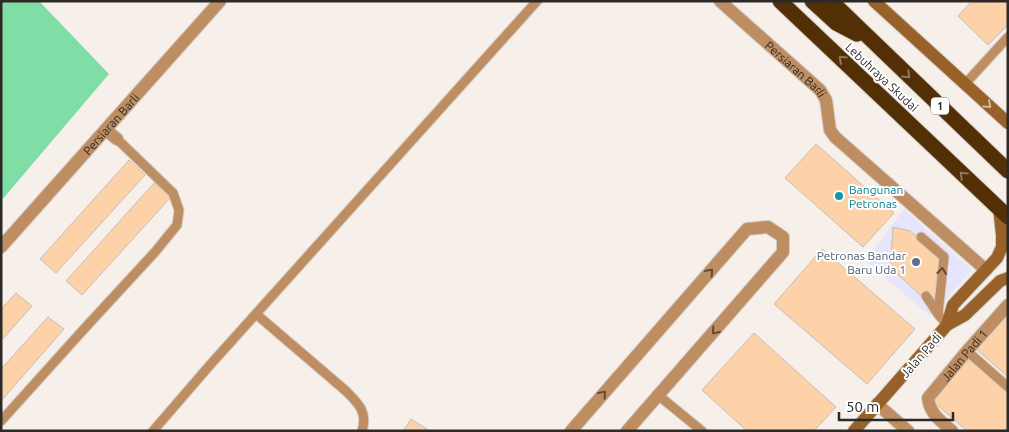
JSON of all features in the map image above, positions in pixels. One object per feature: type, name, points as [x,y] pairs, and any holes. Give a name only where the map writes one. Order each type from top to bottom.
[{"type":"highway","name":"Lebuhraya Skudai","points":[[780,1],[1003,213]]},
{"type":"highway","points":[[812,1],[836,23],[872,41]]},
{"type":"highway","name":"Lebuhraya Skudai","points":[[831,1],[1008,171]]},
{"type":"street","name":"Persiaran Barli","points":[[1,247],[142,91],[220,1]]},
{"type":"street","name":"Persiaran Barli","points":[[720,1],[820,90],[826,100],[830,130],[835,137],[986,270]]},
{"type":"street","points":[[874,1],[1008,123]]},
{"type":"street","points":[[106,130],[117,139]]},
{"type":"street","name":"Jalan Padi","points":[[947,324],[953,305],[997,258],[1002,246],[1003,213]]},
{"type":"street","points":[[571,431],[747,229],[768,227],[783,238],[784,252],[627,431]]},
{"type":"street","name":"Jalan Padi","points":[[854,431],[947,324],[965,315],[1000,281],[1008,278]]},
{"type":"street","name":"Jalan Padi 1","points":[[952,431],[934,415],[929,406],[928,398],[966,351],[1008,305]]},
{"type":"street","points":[[878,404],[908,431]]},
{"type":"lane","points":[[153,431],[537,1]]},
{"type":"lane","points":[[965,84],[1008,37]]},
{"type":"lane","points":[[1,421],[177,226],[179,210],[173,193],[117,139]]},
{"type":"lane","points":[[930,220],[921,239],[944,257],[938,314]]},
{"type":"lane","points":[[926,296],[947,324]]},
{"type":"lane","points":[[256,314],[357,402],[364,414],[364,428],[362,431]]},
{"type":"lane","points":[[966,351],[1008,387]]},
{"type":"lane","points":[[658,395],[702,431]]},
{"type":"shaded area","points":[[904,209],[972,270],[931,317],[865,260]]},
{"type":"green space","points":[[1,1],[39,1],[109,74],[1,201]]},
{"type":"building","points":[[972,1],[1008,2],[1008,25],[988,45],[958,16]]},
{"type":"building","name":"Bangunan Petronas","points":[[816,144],[894,213],[863,247],[785,178]]},
{"type":"building","points":[[129,160],[145,175],[56,273],[40,259]]},
{"type":"building","points":[[154,183],[171,197],[82,295],[66,281]]},
{"type":"building","name":"Petronas Bandar Baru Uda 1","points":[[893,227],[910,231],[942,257],[937,298],[920,295],[890,267]]},
{"type":"building","points":[[822,249],[915,329],[867,384],[774,304]]},
{"type":"building","points":[[16,293],[32,306],[1,341],[1,309]]},
{"type":"building","points":[[1008,312],[1008,377],[975,348]]},
{"type":"building","points":[[48,317],[64,329],[1,401],[1,369]]},
{"type":"building","points":[[754,333],[836,407],[814,431],[747,431],[702,390]]},
{"type":"building","points":[[966,356],[1008,392],[1008,431],[967,431],[929,398]]},
{"type":"building","points":[[411,419],[430,431],[403,431]]},
{"type":"place","name":"Bangunan Petronas","points":[[839,196]]},
{"type":"place","name":"Petronas Bandar Baru Uda 1","points":[[916,262]]}]
